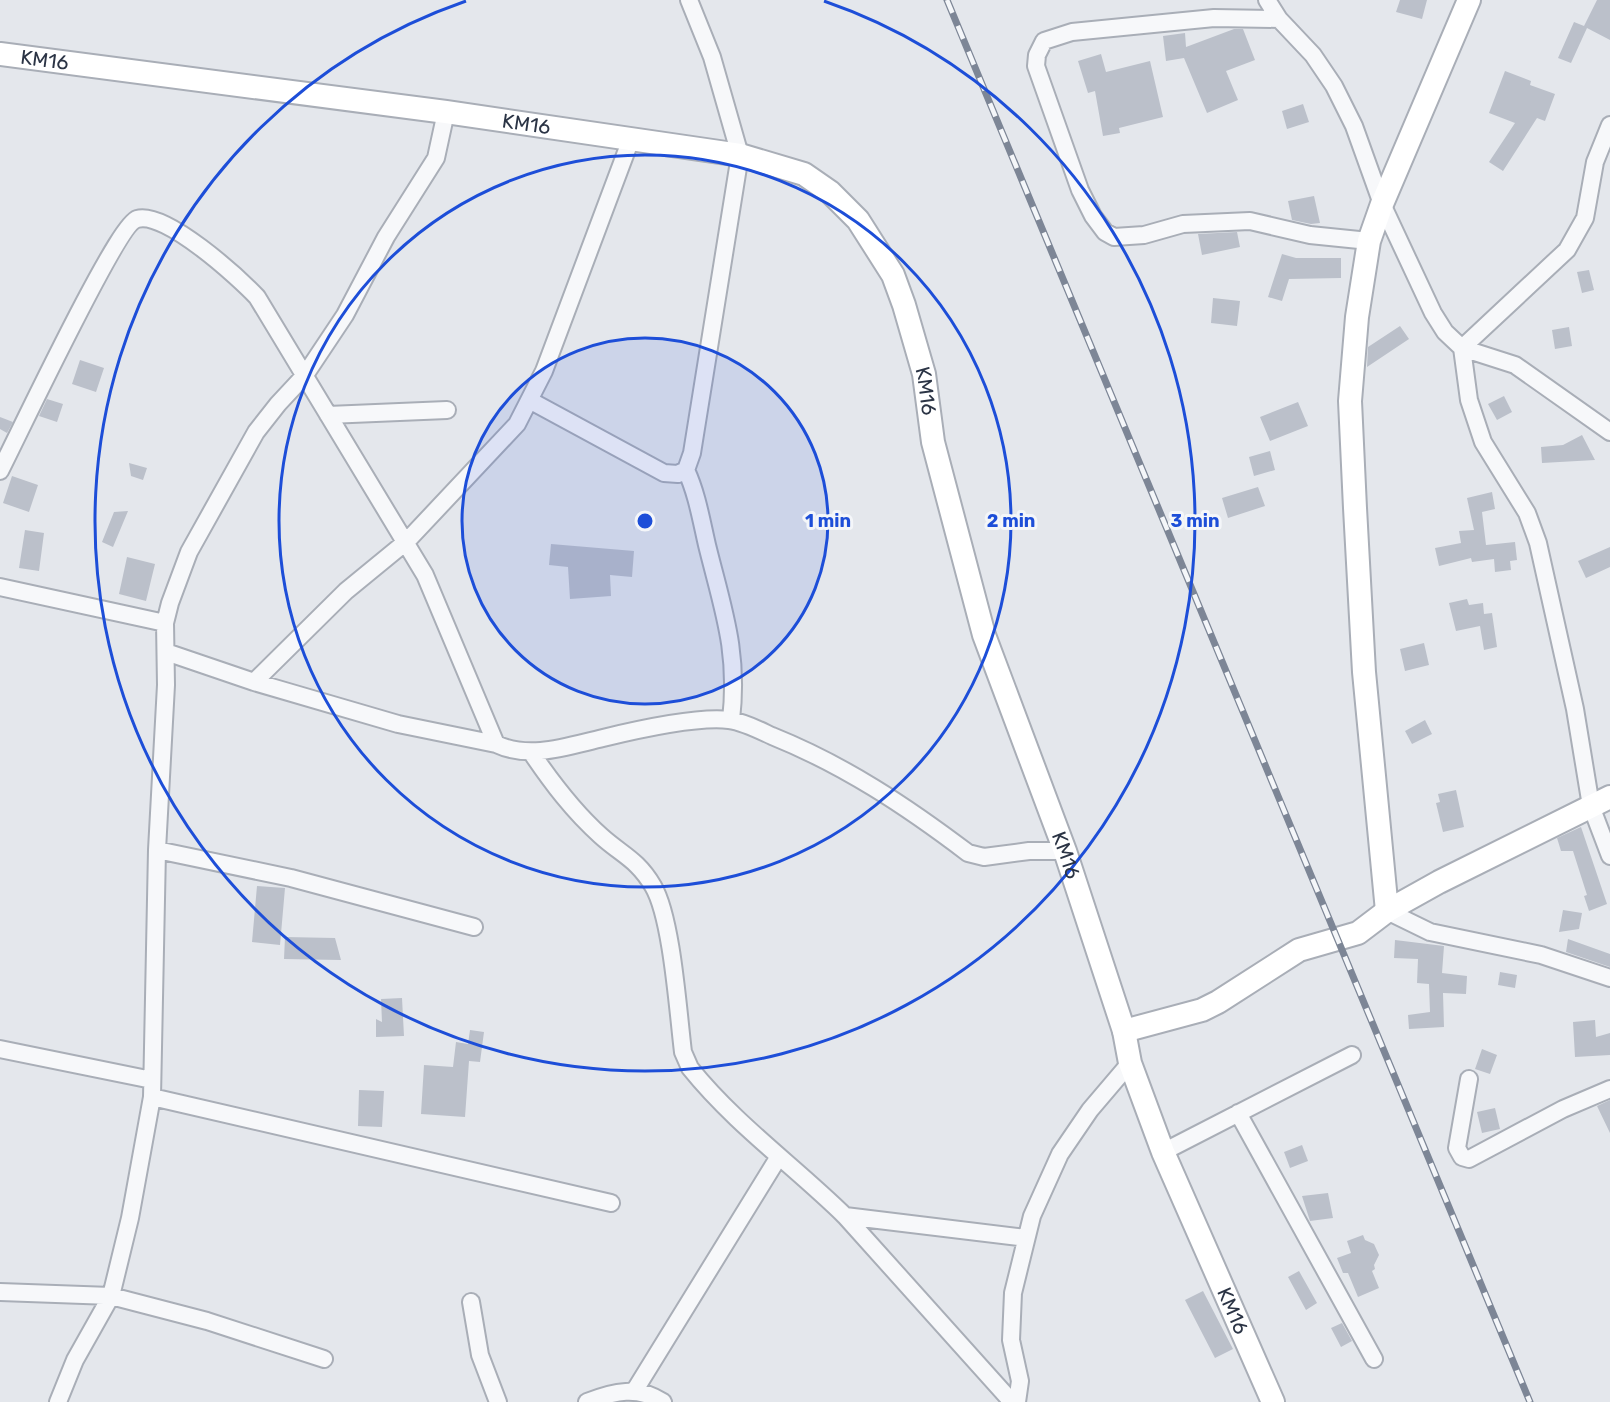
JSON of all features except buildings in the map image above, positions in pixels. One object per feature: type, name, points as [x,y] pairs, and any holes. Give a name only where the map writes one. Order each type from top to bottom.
[{"type":"street","points":[[689,0],[712,57],[740,155],[692,453],[686,470],[696,494],[729,627],[734,673],[731,720]]},
{"type":"street","points":[[1267,0],[1279,19],[1314,55],[1334,86],[1354,126],[1382,204],[1433,313],[1445,332],[1461,348],[1515,365],[1610,432]]},
{"type":"street","points":[[1387,911],[1364,672],[1350,401],[1358,317],[1369,241],[1382,204],[1469,0]]},
{"type":"street","points":[[1279,19],[1214,18],[1171,22],[1072,32],[1044,41],[1037,55],[1036,66],[1080,190],[1092,216],[1105,232],[1114,237],[1144,235],[1184,224],[1241,220],[1310,235],[1369,241]]},
{"type":"street","name":"KM16","points":[[0,54],[446,112],[740,155],[804,174],[830,192],[858,220],[893,275],[904,305],[924,374],[933,442],[984,634],[1065,851],[1124,1031],[1130,1063],[1163,1152],[1273,1402]]},
{"type":"street","points":[[58,1402],[75,1360],[111,1296],[130,1218],[152,1097],[165,623],[177,580],[189,552],[256,432],[305,375],[345,315],[386,237],[436,158],[446,112]]},
{"type":"street","points":[[1461,348],[1567,249],[1585,218],[1595,162],[1610,125]]},
{"type":"street","points":[[254,682],[346,591],[407,541],[496,449],[517,424],[531,401],[631,139]]},
{"type":"street","points":[[0,471],[94,285],[128,225],[138,218],[162,224],[203,248],[231,269],[257,297],[358,468],[407,541],[425,575],[496,744]]},
{"type":"street","points":[[1461,348],[1469,400],[1483,442],[1527,513],[1538,543],[1575,709],[1601,802],[1610,856]]},
{"type":"street","points":[[531,401],[664,473],[678,474],[686,470]]},
{"type":"street","points":[[328,415],[447,410]]},
{"type":"street","points":[[0,587],[165,623]]},
{"type":"street","points":[[166,652],[254,682],[398,724],[531,752],[710,719],[731,720],[804,748],[866,781],[968,853],[984,857],[1029,851],[1065,851]]},
{"type":"street","points":[[531,752],[566,803],[602,838],[630,857],[654,888],[665,921],[683,1052],[690,1068],[778,1158],[819,1190],[845,1216],[1012,1402]]},
{"type":"street","points":[[1124,1031],[1202,1010],[1299,950],[1358,933],[1387,911],[1601,802]]},
{"type":"street","points":[[157,850],[291,878],[474,927]]},
{"type":"street","points":[[1387,911],[1430,932],[1540,955],[1610,978]]},
{"type":"street","points":[[0,1049],[152,1080]]},
{"type":"street","points":[[1163,1152],[1352,1055]]},
{"type":"street","points":[[1017,1402],[1020,1382],[1011,1340],[1013,1293],[1032,1216],[1060,1154],[1090,1110],[1130,1063]]},
{"type":"street","points":[[1470,1078],[1457,1148],[1462,1157],[1469,1159],[1563,1109],[1610,1089]]},
{"type":"street","points":[[152,1097],[611,1203]]},
{"type":"street","points":[[1238,1113],[1374,1359]]},
{"type":"street","points":[[635,1390],[778,1158]]},
{"type":"street","points":[[845,1216],[1026,1238]]},
{"type":"street","points":[[0,1292],[111,1296],[207,1321],[324,1359]]},
{"type":"street","points":[[471,1302],[480,1355],[498,1402]]},
{"type":"street","points":[[587,1402],[635,1390],[650,1394],[663,1402]]},
{"type":"railway","points":[[947,0],[1530,1402]]}]
